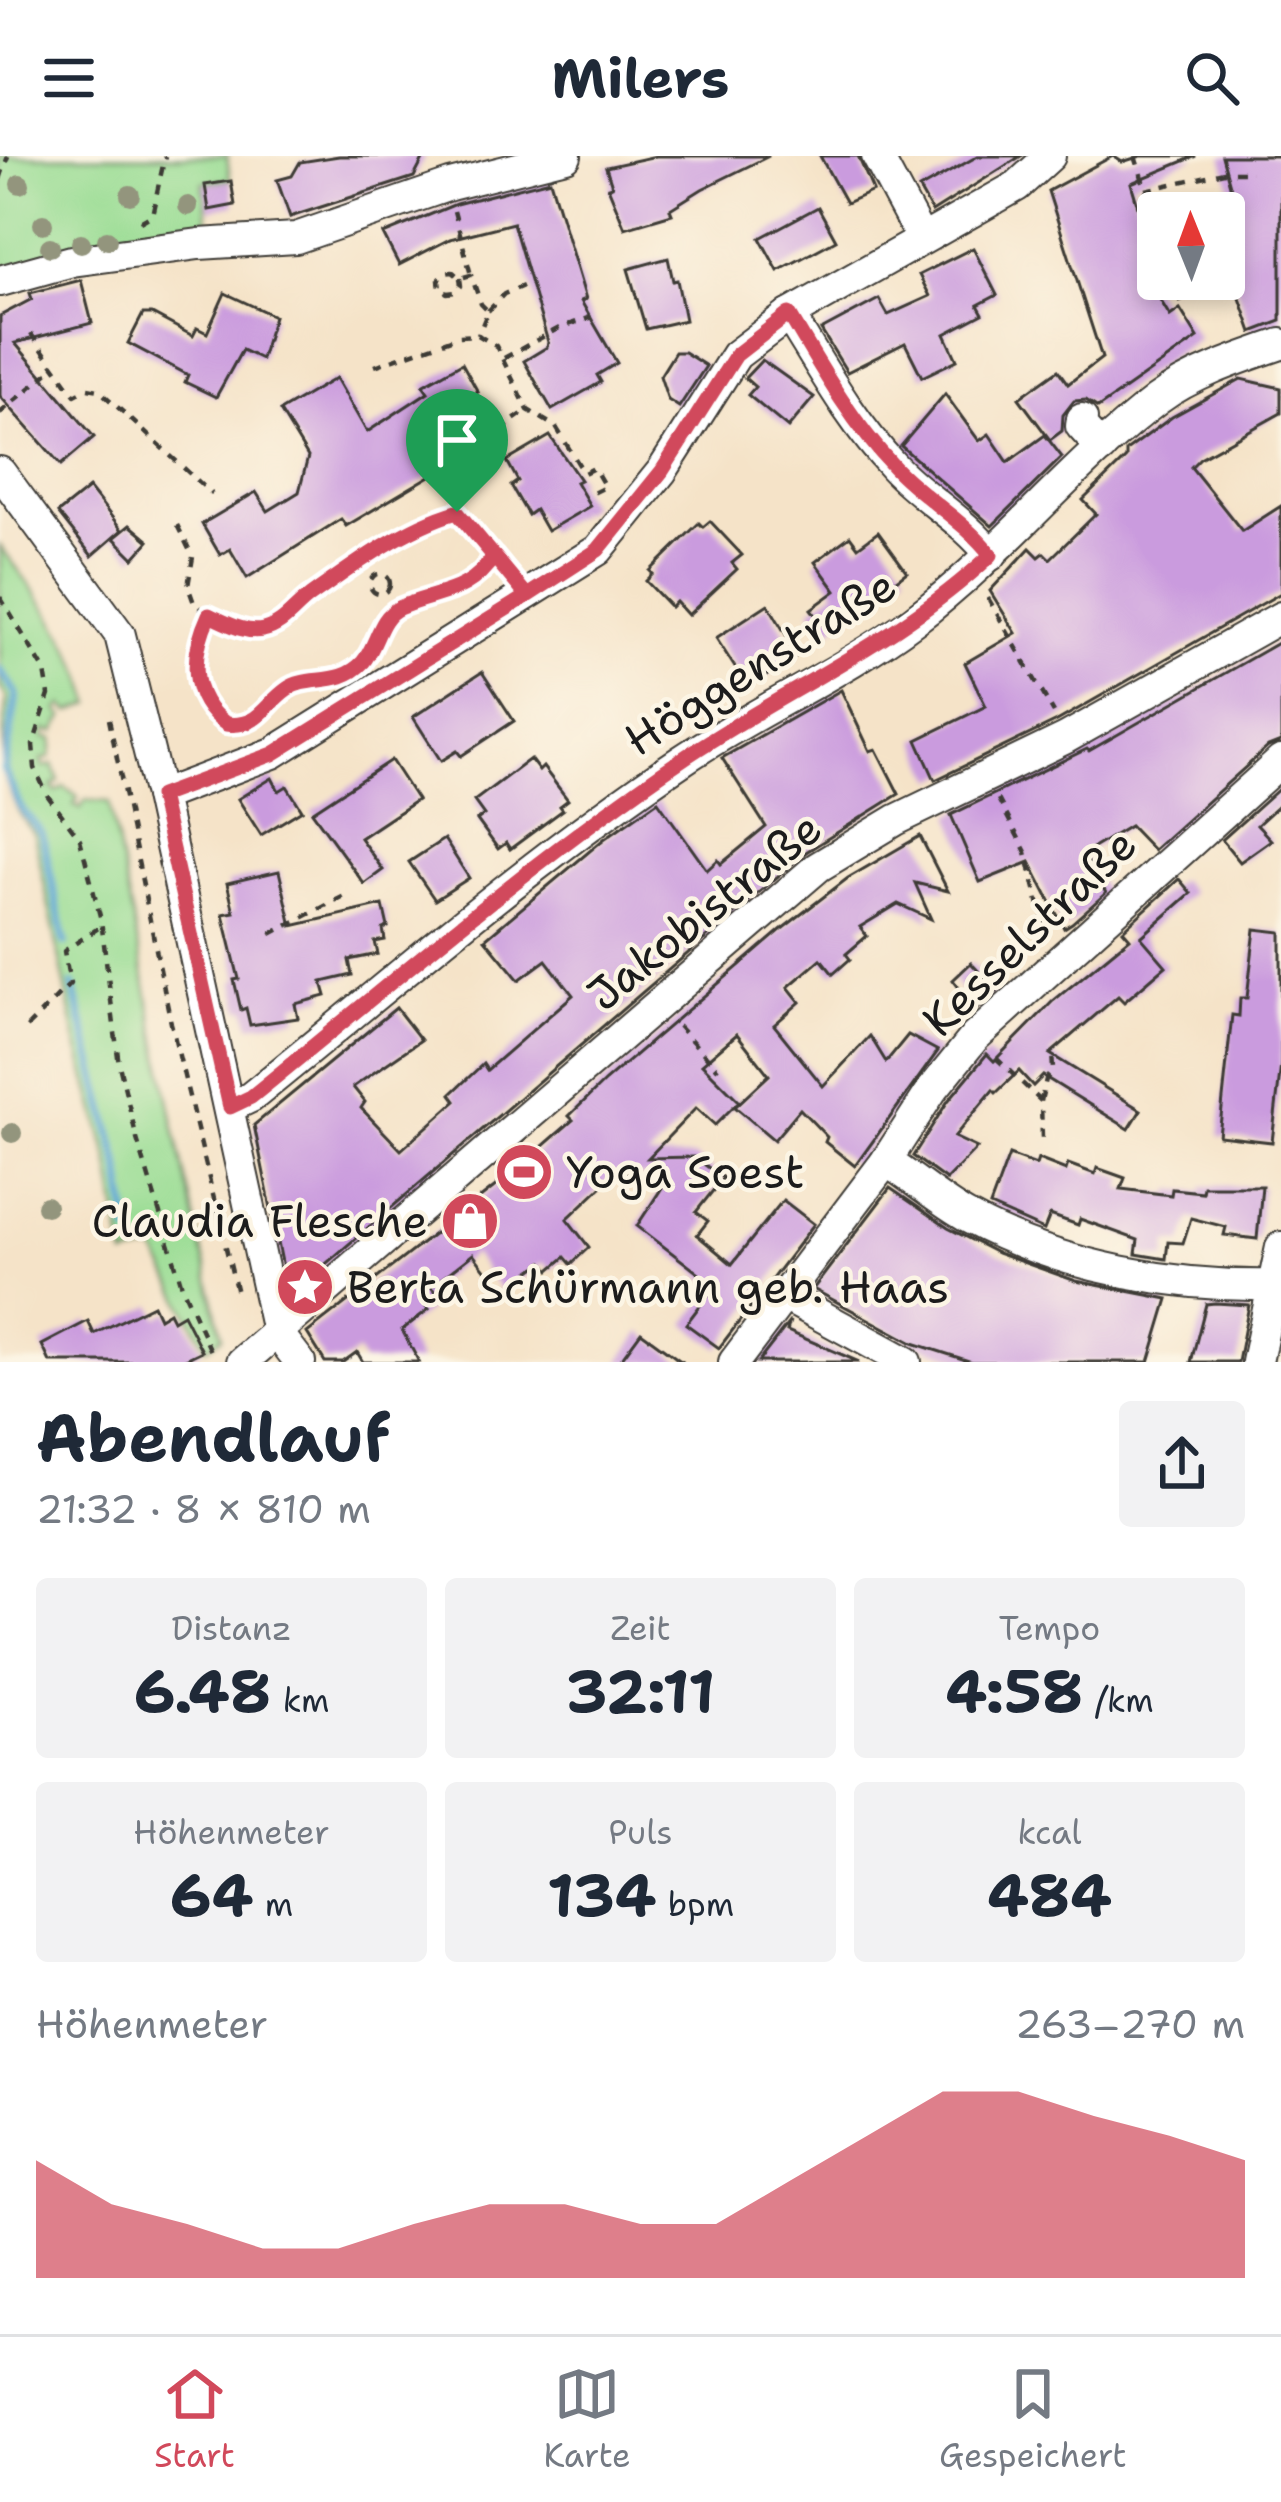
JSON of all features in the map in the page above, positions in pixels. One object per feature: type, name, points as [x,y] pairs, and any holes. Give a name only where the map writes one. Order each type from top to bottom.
[{"type":"street","points":[[0,281],[72,261],[199,244],[296,238],[453,171],[566,156]]},
{"type":"street","points":[[877,156],[921,238]]},
{"type":"street","points":[[160,796],[273,754],[598,550],[662,471],[736,355],[789,314],[1017,186],[1050,156]]},
{"type":"street","points":[[789,314],[845,410],[896,470],[979,540],[980,564]]},
{"type":"street","name":"Höggenstraße","points":[[230,1107],[251,1097],[494,900],[682,759],[912,622],[1161,397],[1233,361],[1281,344]]},
{"type":"street","points":[[1082,419],[1082,426],[1101,448]]},
{"type":"street","points":[[0,472],[120,635],[160,796],[277,1332],[300,1362]]},
{"type":"street","name":"Jakobistraße","points":[[242,1362],[818,868],[896,820],[1066,738],[1281,616]]},
{"type":"street","name":"Kesselstraße","points":[[734,1362],[886,1161],[932,1090],[976,1037],[1281,761]]},
{"type":"street","points":[[886,1161],[966,1216],[1004,1235],[1073,1258],[1147,1275],[1246,1287],[1277,1285]]},
{"type":"street","points":[[1257,1362],[1277,1285],[1281,1247]]},
{"type":"street","points":[[783,1295],[906,1362]]},
{"type":"path","points":[[0,179],[8,156]]},
{"type":"path","points":[[132,228],[152,215],[165,156]]},
{"type":"path","points":[[1135,156],[1146,190],[1224,172],[1252,172]]},
{"type":"path","points":[[453,171],[472,274],[481,304],[488,311]]},
{"type":"path","points":[[460,278],[472,274]]},
{"type":"path","points":[[478,335],[488,311],[504,294],[524,286]]},
{"type":"path","points":[[504,358],[592,316]]},
{"type":"path","points":[[31,334],[75,394],[88,388],[99,390],[212,494]]},
{"type":"path","points":[[375,366],[459,336],[478,335],[496,346],[528,410],[556,427],[584,473],[594,468],[605,487],[591,494]]},
{"type":"path","points":[[0,412],[55,367]]},
{"type":"path","points":[[527,596],[457,512],[464,462],[528,410]]},
{"type":"path","points":[[177,525],[193,557],[188,586],[194,603],[238,628],[261,631],[283,621],[305,600],[365,560],[437,517],[457,512]]},
{"type":"path","points":[[209,615],[194,667],[200,697],[213,715],[238,726],[256,721],[290,686],[328,682],[350,673],[364,660],[395,609],[465,585],[494,556]]},
{"type":"path","points":[[365,560],[375,575]]},
{"type":"path","points":[[980,564],[1066,738]]},
{"type":"path","points":[[386,594],[371,590],[375,575],[390,579],[386,594],[395,609]]},
{"type":"path","points":[[0,596],[45,671],[49,695],[33,746],[35,767],[46,795],[80,839],[102,926],[119,1065],[137,1138],[183,1289],[208,1337],[215,1362]]},
{"type":"path","points":[[109,719],[171,1022],[209,1180]]},
{"type":"path","points":[[985,779],[1026,852],[1048,940],[1062,959]]},
{"type":"path","points":[[272,934],[350,893]]},
{"type":"path","points":[[27,1027],[70,984],[64,951],[102,926]]},
{"type":"path","points":[[658,1005],[718,1069]]},
{"type":"path","points":[[976,1037],[1041,1101]]},
{"type":"path","points":[[1042,1140],[1041,1101],[1053,1070],[1052,1051]]},
{"type":"green space","points":[[0,156],[227,156],[230,179],[203,183],[209,229],[0,268]]},
{"type":"green space","points":[[0,546],[66,641],[92,704],[70,712],[63,705],[58,710],[64,717],[55,732],[45,730],[44,737],[53,739],[51,757],[42,760],[44,767],[53,765],[59,781],[52,787],[56,792],[64,787],[78,797],[74,805],[81,808],[85,800],[109,802],[222,1337],[206,1348],[155,1250],[125,1257],[109,1160],[77,1043],[34,834],[14,803],[5,771],[7,698],[0,687]]},
{"type":"building","points":[[339,156],[425,156],[414,177],[290,217],[277,180],[292,176],[300,162]]},
{"type":"building","points":[[656,156],[769,156],[702,189],[670,209],[672,214],[625,228],[608,187],[612,186],[606,167]]},
{"type":"building","points":[[820,156],[858,156],[873,191],[846,203]]},
{"type":"building","points":[[978,156],[1021,156],[932,212],[919,189]]},
{"type":"building","points":[[1113,156],[1122,162],[1141,156],[1196,156],[1131,183],[1137,203],[1137,300],[1160,300],[1170,316],[1180,309],[1198,338],[1098,408],[1086,400],[1074,401],[1063,415],[1062,431],[1050,440],[1019,398],[1058,370],[1068,384],[1102,358],[1048,191]]},
{"type":"building","points":[[1222,156],[1281,156],[1281,321],[1252,332],[1241,300],[1245,300],[1245,192],[1232,192]]},
{"type":"building","points":[[550,180],[586,299],[581,301],[617,363],[597,375],[601,382],[552,410],[524,361],[548,342],[513,223],[450,239],[399,265],[383,234],[456,204]]},
{"type":"building","points":[[231,181],[235,205],[209,210],[205,185]]},
{"type":"building","points":[[818,207],[836,240],[778,271],[760,238]]},
{"type":"building","points":[[973,248],[997,295],[978,305],[983,314],[945,334],[957,360],[922,377],[905,343],[847,372],[821,330],[879,299],[888,315],[930,296],[919,275]]},
{"type":"building","points":[[668,258],[685,320],[646,329],[628,269]]},
{"type":"building","points":[[81,280],[92,323],[15,343],[94,437],[61,465],[0,396],[0,316],[32,299],[30,293]]},
{"type":"building","points":[[225,293],[274,316],[261,359],[242,350],[216,397],[185,382],[188,375],[128,343],[143,314],[152,314],[193,336],[197,328],[207,333]]},
{"type":"building","points":[[675,352],[684,352],[706,366],[679,407],[668,400],[660,376]]},
{"type":"building","points":[[762,360],[814,397],[788,428],[748,395],[755,387],[745,378]]},
{"type":"building","points":[[462,363],[478,392],[472,395],[494,431],[444,461],[447,466],[346,526],[341,519],[247,578],[230,549],[220,555],[202,524],[256,492],[268,511],[299,492],[308,457],[280,411],[336,378],[367,432],[428,392],[423,385]]},
{"type":"building","points":[[1241,379],[1281,388],[1281,413],[1191,467],[1242,531],[1281,506],[1281,593],[1057,721],[935,780],[917,740],[986,706],[965,663],[1016,633],[990,591],[1030,548],[1050,559],[1096,514],[1083,500],[1126,458],[1126,451],[1172,417]]},
{"type":"building","points":[[945,394],[979,441],[989,434],[1008,462],[1045,435],[1062,457],[992,526],[901,446]]},
{"type":"building","points":[[550,436],[580,480],[576,482],[590,506],[547,531],[535,510],[528,515],[511,486],[518,481],[507,461]]},
{"type":"building","points":[[89,488],[122,530],[92,556],[58,513]]},
{"type":"building","points":[[710,521],[742,555],[732,563],[737,569],[688,615],[676,602],[671,607],[646,581],[653,574],[650,571],[699,523],[703,527]]},
{"type":"building","points":[[130,525],[149,541],[134,558],[114,538]]},
{"type":"building","points":[[878,532],[907,572],[828,631],[811,609],[836,591],[815,562],[850,536],[858,547]]},
{"type":"building","points":[[768,604],[798,655],[757,682],[754,678],[745,683],[716,638]]},
{"type":"building","points":[[1281,641],[1281,742],[1268,747],[1153,850],[1130,826],[1083,854],[1106,893],[1072,923],[1064,928],[1030,862],[980,882],[951,815],[1089,751]]},
{"type":"building","points":[[482,672],[514,721],[461,756],[457,751],[441,761],[413,717]]},
{"type":"building","points":[[841,690],[870,751],[876,749],[899,794],[806,852],[313,1275],[286,1282],[254,1125],[396,1008],[421,1040],[353,1087],[365,1102],[361,1108],[401,1150],[456,1101],[451,1094],[483,1064],[487,1070],[573,995],[546,960],[519,980],[485,939],[604,839],[658,801],[707,870],[718,860],[721,864],[766,827],[722,758]]},
{"type":"building","points":[[530,759],[539,771],[543,767],[568,800],[560,806],[563,810],[510,849],[506,843],[498,849],[477,820],[484,815],[474,801]]},
{"type":"building","points":[[391,760],[417,800],[360,838],[383,870],[364,884],[312,812]]},
{"type":"building","points":[[272,778],[279,791],[287,786],[302,810],[261,835],[238,799]]},
{"type":"building","points":[[1281,787],[1281,803],[1257,825],[1271,840],[1240,862],[1222,840]]},
{"type":"building","points":[[920,836],[948,891],[915,883],[931,919],[898,904],[860,927],[867,936],[846,954],[850,959],[833,974],[821,959],[788,987],[800,1002],[774,1025],[823,1086],[870,1036],[886,1062],[908,1035],[938,1051],[855,1166],[825,1142],[827,1137],[800,1109],[774,1140],[735,1107],[769,1075],[737,1034],[702,1064],[739,1101],[715,1125],[696,1108],[648,1158],[694,1157],[723,1178],[696,1212],[708,1221],[697,1235],[732,1264],[783,1200],[814,1224],[719,1348],[686,1324],[715,1286],[637,1226],[667,1180],[617,1172],[567,1219],[589,1247],[571,1264],[565,1257],[550,1270],[543,1262],[502,1292],[473,1254],[431,1287],[438,1295],[425,1304],[429,1309],[402,1330],[419,1362],[363,1362],[357,1352],[343,1362],[325,1362],[307,1333],[511,1174],[573,1120],[569,1116],[605,1081],[782,929],[848,878]]},
{"type":"building","points":[[444,839],[469,878],[435,900],[409,862]]},
{"type":"building","points":[[279,871],[292,926],[383,905],[388,927],[383,929],[385,940],[375,942],[378,954],[349,960],[352,975],[322,982],[326,996],[295,1004],[298,1018],[250,1025],[246,1008],[241,1010],[234,980],[239,979],[223,914],[234,912],[227,883]]},
{"type":"building","points":[[1179,879],[1191,893],[1141,937],[1166,966],[1124,1002],[1118,996],[1050,1054],[1141,1110],[1129,1129],[1043,1076],[1033,1086],[1019,1071],[996,1093],[993,1090],[954,1137],[977,1148],[946,1180],[913,1156],[948,1101],[987,1054],[994,1061],[1053,1001],[1130,938],[1123,930]]},
{"type":"building","points":[[1255,929],[1281,932],[1281,1064],[1272,1142],[1219,1136],[1232,1015],[1239,1016],[1240,998],[1247,998]]},
{"type":"building","points":[[971,963],[997,991],[976,1010],[953,980]]},
{"type":"building","points":[[1009,1155],[1066,1170],[1068,1164],[1095,1174],[1097,1168],[1125,1178],[1121,1189],[1171,1195],[1172,1189],[1202,1192],[1203,1186],[1262,1186],[1257,1239],[1224,1235],[1226,1227],[1191,1218],[1183,1243],[1168,1242],[1166,1259],[1136,1254],[1138,1240],[1080,1219],[1078,1225],[1050,1215],[1044,1230],[990,1206]]},
{"type":"building","points":[[890,1188],[948,1228],[997,1253],[1076,1281],[1168,1299],[1149,1362],[972,1362],[913,1343],[813,1289]]},
{"type":"building","points":[[1206,1304],[1249,1305],[1238,1362],[1191,1362]]},
{"type":"building","points":[[153,1305],[159,1318],[169,1312],[173,1320],[183,1314],[202,1351],[179,1362],[50,1362],[42,1345],[88,1321],[94,1334]]},
{"type":"building","points":[[790,1321],[787,1331],[859,1362],[758,1362]]},
{"type":"building","points":[[641,1332],[682,1362],[619,1362]]},
{"type":"waterway","points":[[0,670],[17,695],[4,770],[20,807],[42,834],[65,943]]},
{"type":"waterway","points":[[73,985],[121,1171],[130,1232]]},
{"type":"place","name":"Yoga Soest","points":[[524,1172]]},
{"type":"place","name":"Claudia Flesche","points":[[470,1221]]},
{"type":"place","name":"Berta Schürmann geb. Haas","points":[[305,1287]]},
{"type":"route","points":[[457,512],[437,517],[365,560],[305,600],[283,621],[261,631],[238,628],[209,615],[194,667],[200,697],[213,715],[238,726],[256,721],[290,686],[328,682],[350,673],[364,660],[395,609],[465,585],[494,556],[527,596],[598,550],[662,471],[736,355],[789,314],[845,410],[896,470],[991,555],[912,622],[682,759],[494,900],[251,1097],[230,1107],[160,796],[273,754],[527,596],[519,582],[457,512]]}]
